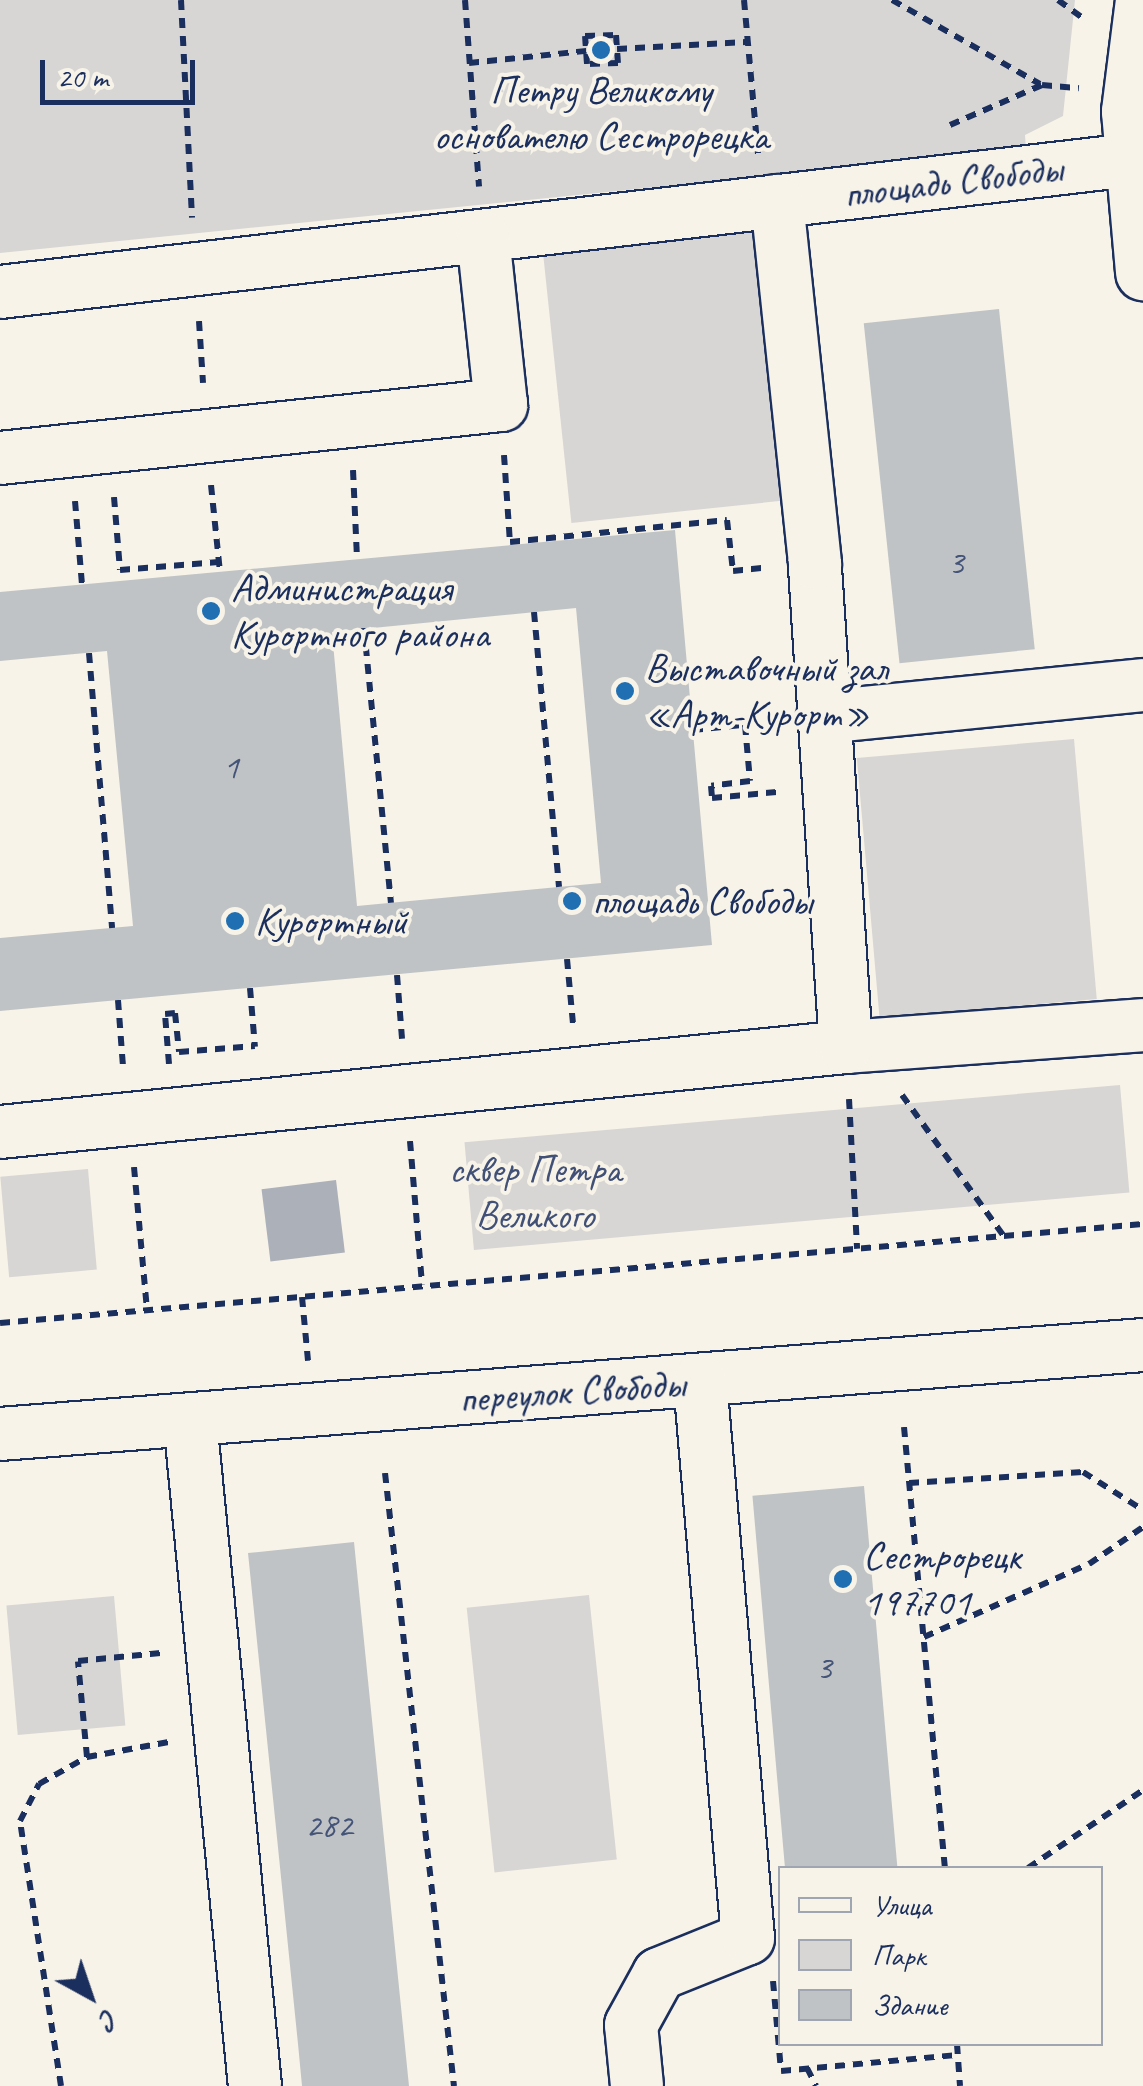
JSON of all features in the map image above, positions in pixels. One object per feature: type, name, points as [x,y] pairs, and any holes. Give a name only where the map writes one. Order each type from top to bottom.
[{"type":"main road","points":[[1122,20],[1143,272]]},
{"type":"street","name":"площадь Свободы","points":[[0,292],[483,238],[777,179],[1130,136]]},
{"type":"street","points":[[777,179],[815,564],[828,788],[857,1047]]},
{"type":"street","points":[[0,458],[500,405],[483,238]]},
{"type":"street","points":[[823,718],[1143,685]]},
{"type":"street","points":[[0,1132],[142,1105],[406,1093],[857,1047],[1143,1025]]},
{"type":"street","name":"переулок Свободы","points":[[0,1434],[1143,1345]]},
{"type":"street","points":[[636,2086],[630,2025],[660,1974],[748,1938],[700,1381]]},
{"type":"street","points":[[190,1420],[254,2086]]},
{"type":"path","points":[[465,0],[483,238]]},
{"type":"path","points":[[744,0],[758,158],[777,179]]},
{"type":"path","points":[[892,0],[1042,85],[1081,88]]},
{"type":"path","points":[[1058,0],[1122,20]]},
{"type":"path","points":[[616,35],[618,63],[587,64],[586,51],[586,36],[616,35]]},
{"type":"path","points":[[617,49],[746,42]]},
{"type":"path","points":[[469,63],[586,51]]},
{"type":"path","points":[[935,132],[1042,85]]},
{"type":"path","points":[[500,405],[510,542],[728,520],[733,571],[815,564]]},
{"type":"path","points":[[350,421],[357,559]]},
{"type":"path","points":[[90,448],[120,570],[220,567],[213,509]]},
{"type":"path","points":[[82,584],[90,448]]},
{"type":"path","points":[[534,612],[560,887]]},
{"type":"path","points":[[364,628],[391,902]]},
{"type":"path","points":[[89,653],[112,928]]},
{"type":"path","points":[[693,730],[759,723]]},
{"type":"path","points":[[745,724],[750,782],[711,786],[712,798],[828,788]]},
{"type":"path","points":[[567,959],[578,1075]]},
{"type":"path","points":[[397,975],[422,1285]]},
{"type":"path","points":[[250,988],[256,1058]]},
{"type":"path","points":[[118,1000],[142,1105],[147,1310]]},
{"type":"path","points":[[142,1105],[165,1014],[176,1013],[179,1052],[255,1046]]},
{"type":"path","points":[[857,1047],[1004,1236]]},
{"type":"path","points":[[857,1047],[857,1248]]},
{"type":"path","points":[[0,1324],[1143,1224]]},
{"type":"path","points":[[302,1297],[308,1362]]},
{"type":"path","points":[[904,1427],[945,1866]]},
{"type":"path","points":[[385,1472],[454,2086]]},
{"type":"path","points":[[909,1483],[1084,1472],[1143,1510]]},
{"type":"path","points":[[924,1637],[1089,1564],[1143,1527]]},
{"type":"path","points":[[87,1756],[78,1661],[112,1658]]},
{"type":"path","points":[[61,2086],[20,1821],[40,1784],[87,1756],[221,1737]]},
{"type":"path","points":[[1031,1866],[1143,1790]]},
{"type":"path","points":[[748,1938],[772,1972],[778,2038]]},
{"type":"path","points":[[779,2046],[781,2071],[958,2055]]},
{"type":"path","points":[[957,2046],[960,2086]]},
{"type":"path","points":[[806,2068],[816,2086]]},
{"type":"green space","points":[[0,0],[1075,0],[1063,116],[1025,135],[1026,150],[0,253]]},
{"type":"green space","points":[[765,222],[794,499],[571,523],[542,245]]},
{"type":"green space","points":[[1074,739],[1097,999],[880,1018],[857,758]]},
{"type":"green space","name":"сквер Петра Великого","points":[[1120,1085],[1129,1193],[474,1250],[465,1142]]},
{"type":"green space","points":[[88,1169],[97,1270],[9,1277],[0,1177]]},
{"type":"green space","points":[[589,1595],[617,1860],[494,1872],[467,1608]]},
{"type":"green space","points":[[114,1596],[125,1726],[18,1735],[6,1605]]},
{"type":"shaded area","points":[[336,1180],[345,1252],[270,1262],[262,1189]]},
{"type":"building","points":[[999,309],[1035,649],[899,663],[864,323]]},
{"type":"building","points":[[675,530],[712,945],[0,1011],[0,938],[133,926],[107,651],[0,661],[0,592]],"holes":[[[576,608],[601,883],[357,906],[332,632]]]},
{"type":"building","points":[[864,1486],[897,1866],[785,1866],[752,1496]]},
{"type":"building","points":[[354,1542],[409,2086],[302,2086],[248,1553]]},
{"type":"place","name":"Петру Великому основателю Сестрорецка","points":[[601,50]]},
{"type":"place","name":"Администрация Курортного района","points":[[211,611]]},
{"type":"place","name":"Выставочный зал «Арт-Курорт»","points":[[625,691]]},
{"type":"place","name":"площадь Свободы","points":[[572,901]]},
{"type":"place","name":"Курортный","points":[[235,921]]},
{"type":"place","name":"Сестрорецк 197701","points":[[843,1579]]}]
